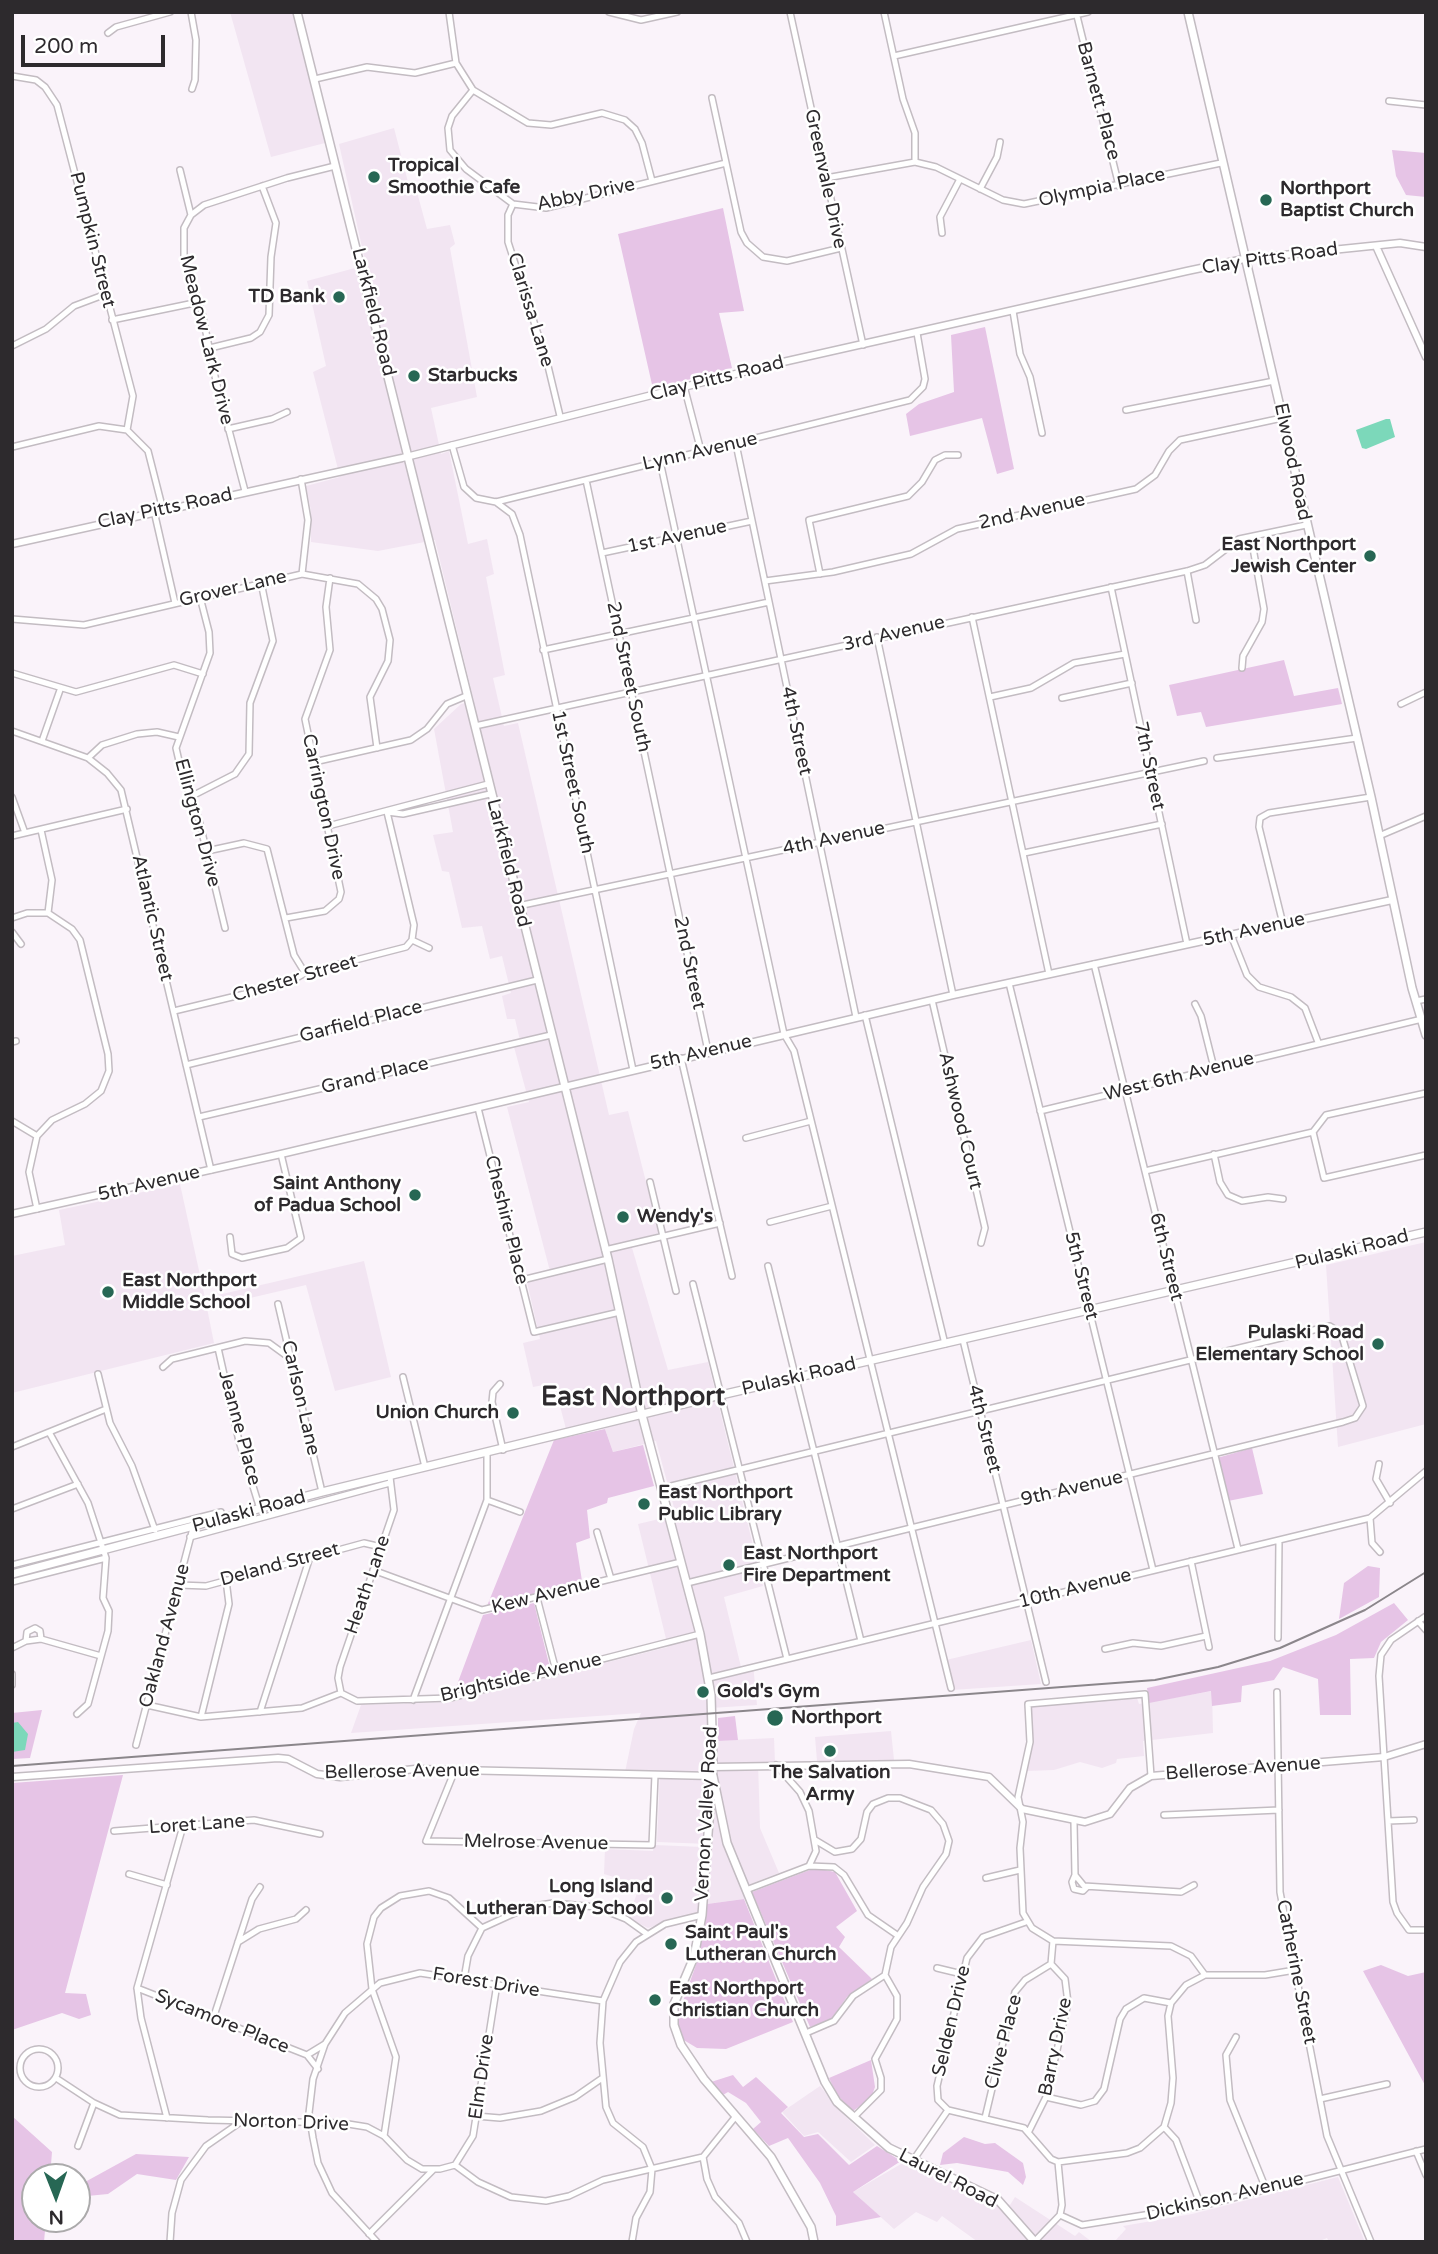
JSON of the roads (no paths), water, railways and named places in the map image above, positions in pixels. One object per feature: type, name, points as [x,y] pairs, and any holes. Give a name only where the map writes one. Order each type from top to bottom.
[{"type":"main road","name":"Larkfield Road","points":[[297,12],[608,1259],[642,1415],[700,1634],[709,1678],[712,1715]]},
{"type":"main road","name":"Elwood Road","points":[[1188,12],[1221,163],[1371,797],[1392,900],[1426,1035]]},
{"type":"main road","name":"Pulaski Road","points":[[12,1574],[104,1550],[156,1532],[193,1528],[322,1492],[390,1480],[425,1467],[721,1395],[1426,1232]]},
{"type":"main road","name":"Vernon Valley Road","points":[[712,1715],[713,1771],[708,1806],[702,1915],[694,1957],[674,2004],[674,2025],[681,2045],[690,2058],[771,2157],[811,2227],[814,2242]]},
{"type":"main road","name":"Laurel Road","points":[[713,1771],[727,1843],[828,2089],[836,2102],[889,2148],[998,2200],[1035,2241]]},
{"type":"street","points":[[108,33],[116,27],[170,12]]},
{"type":"street","points":[[191,12],[196,40],[195,80],[192,89]]},
{"type":"street","points":[[449,12],[456,63],[473,90],[528,123],[551,125],[602,113],[625,120],[635,129],[642,143],[652,181]]},
{"type":"street","points":[[609,12],[641,20],[677,12]]},
{"type":"street","name":"Greenvale Drive","points":[[790,12],[863,345]]},
{"type":"street","points":[[884,12],[903,99],[915,133],[915,162]]},
{"type":"street","points":[[894,56],[1088,12]]},
{"type":"street","name":"Barnett Place","points":[[1077,16],[1119,186]]},
{"type":"street","points":[[315,79],[368,66],[415,73],[456,63]]},
{"type":"street","name":"Pumpkin Street","points":[[12,76],[36,80],[45,87],[57,105],[133,396],[127,430]]},
{"type":"street","name":"Abby Drive","points":[[473,90],[452,116],[448,128],[450,150],[466,169],[513,204],[546,208],[726,163]]},
{"type":"street","points":[[712,98],[741,232],[754,250],[774,260],[787,261],[841,248]]},
{"type":"street","points":[[1389,100],[1426,105]]},
{"type":"street","points":[[980,189],[997,157],[1000,142]]},
{"type":"street","name":"Olympia Place","points":[[825,178],[915,162],[936,167],[1003,200],[1024,204],[1221,163]]},
{"type":"street","points":[[180,170],[191,215],[204,205],[335,166]]},
{"type":"street","points":[[942,233],[940,217],[960,179]]},
{"type":"street","points":[[209,348],[251,338],[260,332],[270,315],[271,257],[276,223],[262,186]]},
{"type":"street","name":"Clarissa Lane","points":[[513,204],[507,228],[508,242],[547,362],[560,416]]},
{"type":"street","name":"Meadow Lark Drive","points":[[191,215],[184,228],[181,250],[200,302],[228,429],[245,491]]},
{"type":"street","name":"Clay Pitts Road","points":[[12,544],[452,446],[684,386],[1244,259],[1400,243],[1426,247]]},
{"type":"street","points":[[1376,246],[1426,357]]},
{"type":"street","points":[[13,344],[46,329],[74,306],[106,294]]},
{"type":"street","points":[[112,320],[200,302]]},
{"type":"street","points":[[1013,311],[1020,354],[1030,377],[1042,433]]},
{"type":"street","name":"Lynn Avenue","points":[[496,502],[910,400],[923,387],[925,379],[917,333]]},
{"type":"street","points":[[1126,410],[1274,381]]},
{"type":"street","points":[[684,386],[701,451]]},
{"type":"street","points":[[228,429],[272,419],[288,412]]},
{"type":"street","name":"2nd Avenue","points":[[765,581],[820,574],[911,554],[957,529],[1136,489],[1156,475],[1169,451],[1180,440],[1282,418]]},
{"type":"street","points":[[12,447],[99,426],[127,430],[148,451],[163,510]]},
{"type":"street","name":"4th Street","points":[[736,444],[856,1017]]},
{"type":"street","points":[[452,446],[464,486],[476,498],[496,502]]},
{"type":"street","points":[[820,574],[809,520],[908,496],[922,482],[935,460],[945,455],[958,455]]},
{"type":"street","points":[[660,461],[784,1034],[794,1051],[951,1688]]},
{"type":"street","points":[[301,480],[308,520],[302,574]]},
{"type":"street","name":"2nd Street South","points":[[586,480],[670,874]]},
{"type":"street","name":"1st Street South","points":[[496,502],[512,514],[517,523],[633,1070]]},
{"type":"street","points":[[155,511],[175,603]]},
{"type":"street","name":"1st Avenue","points":[[602,553],[752,521]]},
{"type":"street","name":"3rd Avenue","points":[[475,726],[1187,571],[1205,565],[1229,544],[1306,525]]},
{"type":"street","points":[[1242,668],[1243,656],[1262,622],[1264,609],[1251,537]]},
{"type":"street","points":[[1187,571],[1196,620]]},
{"type":"street","name":"Grover Lane","points":[[12,619],[74,626],[302,574],[358,584],[376,599],[386,618],[391,652],[370,697],[377,748]]},
{"type":"street","name":"Carrington Drive","points":[[286,918],[325,911],[339,900],[341,883],[305,719],[330,650],[326,607],[330,578]]},
{"type":"street","points":[[192,796],[235,774],[249,754],[250,703],[273,641],[261,582]]},
{"type":"street","name":"7th Street","points":[[1111,587],[1187,944]]},
{"type":"street","name":"Ellington Drive","points":[[200,597],[210,642],[203,674],[179,737],[179,765],[192,796],[225,929]]},
{"type":"street","points":[[543,650],[769,602]]},
{"type":"street","points":[[972,617],[1049,974]]},
{"type":"street","points":[[877,638],[953,995]]},
{"type":"street","points":[[990,697],[1031,688],[1074,663],[1125,654]]},
{"type":"street","points":[[12,673],[60,690],[88,690],[120,677],[174,666],[203,674]]},
{"type":"street","points":[[1062,698],[1132,683]]},
{"type":"street","points":[[42,741],[60,690]]},
{"type":"street","points":[[1401,704],[1426,692]]},
{"type":"street","points":[[314,762],[421,735],[447,704],[466,696]]},
{"type":"street","name":"Atlantic Street","points":[[12,731],[88,758],[114,780],[127,809],[211,1170]]},
{"type":"street","points":[[88,758],[102,745],[137,734],[157,732],[179,737]]},
{"type":"street","points":[[1217,758],[1357,738]]},
{"type":"street","name":"4th Avenue","points":[[518,906],[1204,761]]},
{"type":"street","points":[[328,826],[488,784]]},
{"type":"street","points":[[453,792],[455,802]]},
{"type":"street","points":[[387,812],[403,814],[491,794]]},
{"type":"street","points":[[12,797],[25,834]]},
{"type":"street","points":[[1283,924],[1259,827],[1260,818],[1269,813],[1371,797]]},
{"type":"street","points":[[12,836],[127,809]]},
{"type":"street","points":[[387,812],[414,925],[412,940],[429,948]]},
{"type":"street","points":[[1379,836],[1426,816]]},
{"type":"street","points":[[1024,853],[1162,824]]},
{"type":"street","points":[[41,830],[52,880],[48,913]]},
{"type":"street","points":[[207,851],[244,843],[267,849],[294,955],[305,973]]},
{"type":"street","name":"2nd Street","points":[[670,874],[708,1051]]},
{"type":"street","name":"5th Avenue","points":[[12,1214],[281,1154],[856,1017],[1392,900]]},
{"type":"street","points":[[12,919],[27,913],[48,913],[72,929],[80,940],[108,1054],[109,1071],[95,1097],[52,1120],[37,1136],[29,1172],[37,1209]]},
{"type":"street","points":[[12,932],[21,944]]},
{"type":"street","points":[[1231,935],[1247,975],[1259,987],[1291,997],[1305,1008],[1318,1042]]},
{"type":"street","name":"Chester Street","points":[[174,1011],[286,984],[305,973],[399,951],[412,940]]},
{"type":"street","name":"6th Street","points":[[1094,964],[1238,1549]]},
{"type":"street","name":"Garfield Place","points":[[186,1065],[537,980]]},
{"type":"street","name":"5th Street","points":[[1009,983],[1153,1570]]},
{"type":"street","points":[[1416,1001],[1426,999]]},
{"type":"street","name":"Ashwood Court","points":[[932,1000],[985,1228],[981,1243]]},
{"type":"street","points":[[1195,1004],[1201,1016],[1214,1068]]},
{"type":"street","points":[[865,1015],[945,1344]]},
{"type":"street","name":"West 6th Avenue","points":[[1041,1111],[1318,1042],[1422,1020]]},
{"type":"street","name":"Grand Place","points":[[199,1117],[551,1035]]},
{"type":"street","points":[[681,1058],[732,1276]]},
{"type":"street","points":[[1145,1171],[1313,1132],[1326,1115],[1426,1093]]},
{"type":"street","name":"Cheshire Place","points":[[478,1108],[534,1332],[620,1312]]},
{"type":"street","points":[[12,1121],[37,1136]]},
{"type":"street","points":[[746,1138],[811,1121]]},
{"type":"street","points":[[1313,1132],[1324,1178],[1426,1156]]},
{"type":"street","points":[[230,1237],[232,1254],[242,1258],[287,1248],[305,1238],[281,1154]]},
{"type":"street","points":[[1214,1154],[1223,1189],[1235,1199],[1283,1199]]},
{"type":"street","points":[[650,1182],[676,1290]]},
{"type":"street","points":[[769,1222],[832,1206]]},
{"type":"street","points":[[605,1250],[720,1223]]},
{"type":"street","points":[[522,1280],[608,1259]]},
{"type":"street","points":[[768,1266],[861,1641]]},
{"type":"street","points":[[693,1284],[787,1659]]},
{"type":"street","name":"Carlson Lane","points":[[278,1304],[322,1492]]},
{"type":"street","name":"9th Avenue","points":[[687,1583],[1343,1422],[1355,1418],[1363,1405],[1341,1333],[1330,1326],[1191,1359]]},
{"type":"street","name":"4th Street","points":[[963,1340],[1046,1682]]},
{"type":"street","points":[[163,1367],[172,1359],[245,1341],[259,1341],[279,1348],[291,1359]]},
{"type":"street","name":"Jeanne Place","points":[[218,1348],[239,1441],[260,1509]]},
{"type":"street","points":[[663,1488],[1191,1359]]},
{"type":"street","points":[[98,1374],[114,1434],[136,1475],[156,1532],[221,1512]]},
{"type":"street","points":[[403,1377],[425,1467]]},
{"type":"street","points":[[500,1384],[493,1392],[492,1402],[503,1450]]},
{"type":"street","points":[[12,1447],[106,1409]]},
{"type":"street","points":[[50,1432],[78,1484],[104,1550],[103,1598],[110,1620],[88,1704],[77,1713]]},
{"type":"street","points":[[413,1700],[487,1500],[486,1454]]},
{"type":"street","points":[[1379,1464],[1376,1479],[1390,1503]]},
{"type":"street","name":"10th Avenue","points":[[709,1678],[1370,1518],[1423,1479],[1426,1471]]},
{"type":"street","points":[[190,1537],[390,1480]]},
{"type":"street","name":"Heath Lane","points":[[341,1693],[338,1678],[340,1667],[394,1510],[390,1480]]},
{"type":"street","points":[[12,1509],[78,1484]]},
{"type":"street","points":[[487,1500],[520,1512]]},
{"type":"street","points":[[1370,1518],[1372,1543],[1380,1552]]},
{"type":"street","name":"Oakland Avenue","points":[[136,1745],[193,1528]]},
{"type":"street","points":[[597,1532],[611,1579]]},
{"type":"street","points":[[1278,1638],[1279,1540]]},
{"type":"street","name":"Deland Street","points":[[179,1585],[206,1586],[364,1543],[381,1547]]},
{"type":"street","points":[[12,1565],[104,1550]]},
{"type":"street","points":[[12,1582],[104,1550]]},
{"type":"street","points":[[260,1712],[310,1557]]},
{"type":"street","points":[[1191,1561],[1209,1647]]},
{"type":"street","name":"Kew Avenue","points":[[373,1570],[482,1610],[681,1562]]},
{"type":"street","points":[[201,1717],[229,1604],[226,1580]]},
{"type":"street","points":[[537,1598],[556,1671]]},
{"type":"street","points":[[1426,1616],[1391,1640],[1381,1655],[1379,1676],[1393,1902],[1409,1930],[1426,1930]]},
{"type":"street","points":[[1418,1621],[1426,1630]]},
{"type":"street","points":[[26,1641],[27,1632],[35,1628],[40,1631],[41,1639]]},
{"type":"street","name":"Brightside Avenue","points":[[341,1693],[357,1701],[450,1698],[700,1634]]},
{"type":"street","points":[[1105,1649],[1133,1643],[1161,1646],[1206,1636]]},
{"type":"street","points":[[12,1648],[26,1641],[41,1639],[101,1656]]},
{"type":"street","points":[[12,1674],[12,1685]]},
{"type":"street","name":"Catherine Street","points":[[1277,1692],[1280,1892],[1327,2136],[1371,2242]]},
{"type":"street","points":[[147,1705],[201,1717],[302,1708],[341,1693]]},
{"type":"street","points":[[1151,1776],[1145,1694],[1028,1704],[1030,1742],[1018,1797],[1022,1809],[1020,1870],[1026,1922],[1053,1941],[1171,1946],[1191,1956],[1205,1975]]},
{"type":"street","name":"Bellerose Avenue","points":[[12,1777],[278,1758],[288,1759],[328,1777],[415,1769],[655,1775],[776,1765],[909,1764],[972,1773],[995,1782],[1022,1809],[1074,1822],[1093,1821],[1110,1814],[1130,1788],[1151,1776],[1384,1757],[1426,1744]]},
{"type":"street","points":[[776,1765],[805,1800],[815,1855],[809,1866]]},
{"type":"street","name":"Melrose Avenue","points":[[455,1770],[426,1841],[652,1845],[655,1775]]},
{"type":"street","points":[[814,1840],[835,1852],[858,1846],[867,1812],[873,1804],[888,1798],[911,1800],[939,1818],[949,1841],[949,1848],[888,1955],[885,1975],[897,1996],[897,2018],[875,2059],[881,2078],[881,2090],[854,2117]]},
{"type":"street","points":[[1164,1815],[1279,1810]]},
{"type":"street","points":[[1388,1821],[1413,1819]]},
{"type":"street","name":"Loret Lane","points":[[114,1831],[264,1821],[320,1834]]},
{"type":"street","points":[[1074,1822],[1074,1875],[1087,1887],[1181,1892],[1194,1885]]},
{"type":"street","points":[[167,2118],[138,2002],[137,1988],[183,1826]]},
{"type":"street","points":[[746,1890],[809,1866],[824,1865],[839,1870],[868,1914],[897,1935]]},
{"type":"street","points":[[986,1878],[1020,1870]]},
{"type":"street","points":[[130,1874],[167,1885]]},
{"type":"street","points":[[213,2019],[252,1899],[260,1887]]},
{"type":"street","points":[[384,2136],[396,2057],[372,1989],[368,1944],[369,1929],[374,1917],[390,1901],[420,1891],[440,1894],[455,1902],[482,1928]]},
{"type":"street","points":[[464,1979],[468,1956],[482,1928],[518,1910],[567,1903],[611,1912],[648,1934]]},
{"type":"street","points":[[238,1942],[259,1929],[296,1919],[306,1910]]},
{"type":"street","points":[[632,2242],[636,2218],[650,2192],[652,2169],[643,2147],[614,2123],[606,2107],[601,2079],[599,2028],[603,2001],[620,1962],[648,1934],[675,1920],[702,1915]]},
{"type":"street","name":"Selden Drive","points":[[948,2110],[938,2100],[937,2086],[962,1974],[971,1950],[983,1937],[1026,1922]]},
{"type":"street","points":[[1051,1964],[1053,1941]]},
{"type":"street","name":"Barry Drive","points":[[1029,2131],[1046,2097],[1068,2003],[1065,1979],[1051,1964]]},
{"type":"street","name":"Clive Place","points":[[985,2118],[1015,1992],[1025,1980],[1051,1964]]},
{"type":"street","points":[[937,1968],[962,1974]]},
{"type":"street","points":[[914,2159],[948,2110],[1029,2131],[1051,2159],[1058,2162],[1127,2153],[1140,2148],[1164,2127],[1173,2090],[1168,2017],[1171,2003],[1185,1985],[1205,1975],[1265,1975],[1295,1970]]},
{"type":"street","name":"Forest Drive","points":[[377,2242],[343,2208],[327,2183],[314,2151],[310,2122],[313,2079],[325,2044],[345,2013],[372,1989],[389,1979],[419,1973],[603,2001]]},
{"type":"street","points":[[806,2034],[834,2021],[853,1996],[885,1975]]},
{"type":"street","name":"Elm Drive","points":[[455,2165],[471,2144],[496,1984]]},
{"type":"street","name":"Sycamore Place","points":[[137,1988],[307,2055],[318,2069]]},
{"type":"street","points":[[1046,2097],[1081,2105],[1095,2101],[1104,2089],[1120,2019],[1126,2009],[1144,1998],[1171,2003]]},
{"type":"street","points":[[1236,2038],[1226,2054],[1228,2088],[1266,2189]]},
{"type":"street","name":"Sycamore Place","points":[[307,2055],[325,2044]]},
{"type":"street","points":[[38,2048],[50,2051],[58,2061],[56,2078],[45,2086],[26,2082],[20,2070],[23,2057],[38,2048]]},
{"type":"street","name":"Norton Drive","points":[[56,2078],[94,2103],[120,2115],[356,2124],[384,2136],[407,2160],[422,2169],[433,2170]]},
{"type":"street","points":[[476,2116],[500,2118],[541,2111],[575,2096],[601,2079]]},
{"type":"street","points":[[1320,2099],[1387,2084]]},
{"type":"street","points":[[78,2146],[94,2103]]},
{"type":"street","points":[[369,2234],[433,2170],[455,2165],[478,2182],[511,2197],[546,2201],[569,2196],[603,2180],[703,2157],[736,2116]]},
{"type":"street","points":[[170,2242],[172,2213],[181,2180],[206,2146],[242,2121]]},
{"type":"street","points":[[1164,2127],[1176,2140],[1201,2206]]},
{"type":"street","name":"Dickinson Avenue","points":[[1060,2215],[1082,2225],[1201,2206],[1426,2149]]},
{"type":"street","points":[[1416,2151],[1426,2175]]},
{"type":"street","points":[[703,2157],[707,2179],[715,2197],[739,2223],[747,2242]]},
{"type":"street","points":[[1035,2241],[1060,2215],[1062,2205],[1058,2162]]},
{"type":"railway","points":[[12,1766],[1155,1680],[1218,1667],[1280,1648],[1365,1610],[1426,1572]]},
{"type":"place","name":"Tropical Smoothie Cafe","points":[[374,177]]},
{"type":"place","name":"Northport Baptist Church","points":[[1266,200]]},
{"type":"place","name":"TD Bank","points":[[339,297]]},
{"type":"place","name":"Starbucks","points":[[414,376]]},
{"type":"place","name":"East Northport Jewish Center","points":[[1370,556]]},
{"type":"place","name":"Saint Anthony of Padua School","points":[[415,1195]]},
{"type":"place","name":"Wendy's","points":[[623,1217]]},
{"type":"place","name":"East Northport Middle School","points":[[108,1292]]},
{"type":"place","name":"Pulaski Road Elementary School","points":[[1378,1344]]},
{"type":"place","name":"Union Church","points":[[513,1413]]},
{"type":"place","name":"East Northport Public Library","points":[[644,1504]]},
{"type":"place","name":"East Northport Fire Department","points":[[729,1565]]},
{"type":"place","name":"Gold's Gym","points":[[703,1692]]},
{"type":"place","name":"Northport","points":[[775,1718]]},
{"type":"place","name":"The Salvation Army","points":[[830,1751]]},
{"type":"place","name":"Long Island Lutheran Day School","points":[[667,1898]]},
{"type":"place","name":"Saint Paul's Lutheran Church","points":[[671,1944]]},
{"type":"place","name":"East Northport Christian Church","points":[[655,2000]]},
{"type":"district","name":"East Northport","points":[[633,1398]]}]
